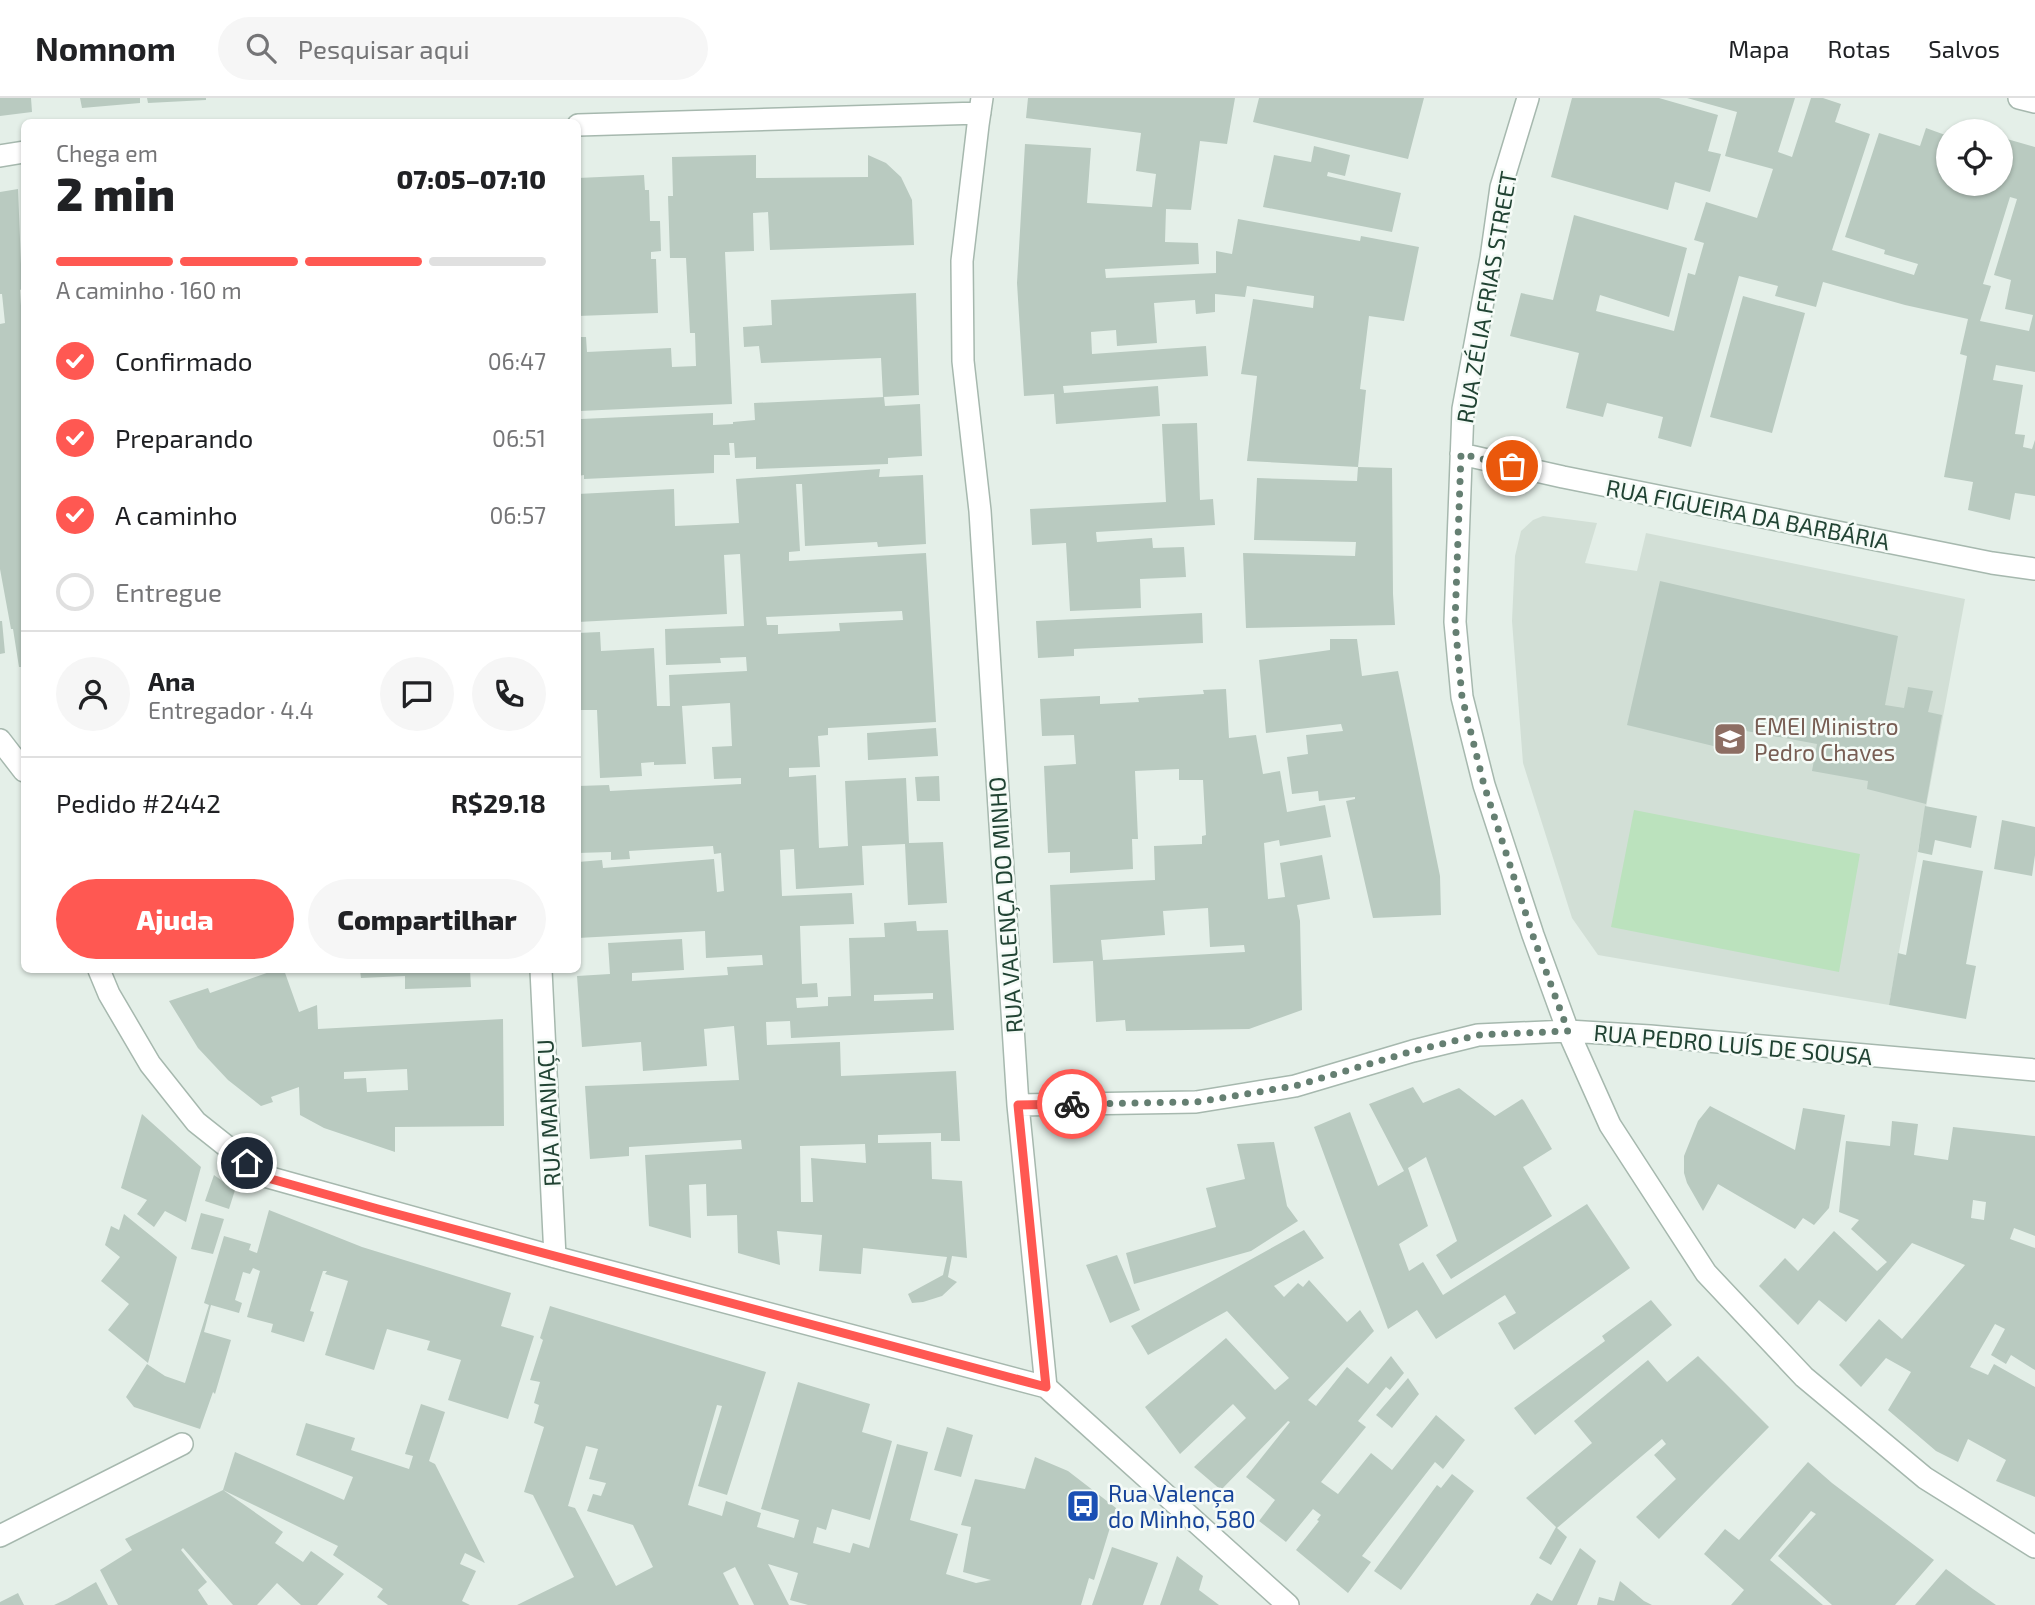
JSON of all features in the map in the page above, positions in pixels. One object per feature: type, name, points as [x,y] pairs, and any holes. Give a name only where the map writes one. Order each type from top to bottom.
[{"type":"street","name":"RUA ZÉLIA FRIAS STREET","points":[[1528,98],[1501,187],[1489,271],[1462,410],[1455,622],[1462,697],[1484,785],[1533,936],[1568,1031],[1610,1125],[1706,1273],[1804,1377],[1925,1478],[2035,1547]]},
{"type":"street","points":[[2018,98],[2035,102]]},
{"type":"street","points":[[581,125],[981,106]]},
{"type":"street","name":"RUA VALENÇA DO MINHO","points":[[981,106],[962,261],[963,361],[980,511],[1018,1105],[1046,1387]]},
{"type":"street","points":[[0,156],[21,152]]},
{"type":"street","name":"RUA FIGUEIRA DA BARBÁRIA","points":[[1461,454],[1992,563],[2035,569]]},
{"type":"street","points":[[0,740],[21,767]]},
{"type":"street","points":[[100,973],[109,994],[150,1064],[196,1122],[264,1177],[1046,1387],[1288,1605]]},
{"type":"street","name":"RUA MANIAÇU","points":[[541,973],[555,1257]]},
{"type":"street","name":"RUA PEDRO LUÍS DE SOUSA","points":[[1018,1105],[1196,1102],[1295,1086],[1478,1035],[1568,1031],[2035,1070]]},
{"type":"street","points":[[0,1536],[182,1444]]},
{"type":"shaded area","name":"EMEI Ministro Pedro Chaves","points":[[1543,516],[1597,523],[1585,563],[1637,571],[1646,533],[1965,599],[1889,1005],[1598,955],[1572,918],[1523,763],[1512,621],[1515,556],[1521,531],[1533,520]]},
{"type":"green space","points":[[1634,810],[1860,854],[1839,972],[1611,927]]},
{"type":"building","points":[[0,98],[31,98],[32,112],[0,116]]},
{"type":"building","points":[[80,98],[140,98],[140,103],[82,108]]},
{"type":"building","points":[[147,98],[206,98],[206,100],[148,103]]},
{"type":"building","points":[[1028,98],[1235,98],[1227,144],[1200,141],[1191,210],[1166,209],[1165,242],[1198,243],[1199,264],[1105,269],[1106,278],[1216,273],[1216,251],[1232,254],[1238,219],[1360,241],[1361,236],[1419,247],[1404,321],[1369,316],[1360,389],[1366,390],[1358,467],[1247,461],[1257,376],[1241,374],[1253,299],[1313,308],[1314,296],[1247,286],[1245,297],[1215,294],[1215,312],[1196,314],[1195,300],[1154,303],[1157,343],[1117,346],[1116,330],[1091,332],[1092,354],[1206,346],[1208,376],[1063,386],[1064,393],[1158,386],[1160,416],[1056,424],[1054,394],[1024,396],[1017,283],[1025,144],[1091,148],[1087,203],[1152,207],[1156,174],[1136,171],[1141,133],[1026,118]]},
{"type":"building","points":[[1259,98],[1424,98],[1408,159],[1253,122]]},
{"type":"building","points":[[1572,98],[1659,98],[1718,115],[1708,151],[1721,154],[1710,192],[1675,182],[1668,210],[1551,177]]},
{"type":"building","points":[[1687,98],[1795,98],[1778,152],[1792,157],[1811,98],[1823,98],[1841,104],[1835,122],[1870,134],[1832,250],[1914,275],[1918,264],[1884,254],[1885,250],[1845,237],[1879,133],[1920,146],[1926,128],[1936,132],[1936,196],[2013,196],[2013,141],[2035,147],[2035,372],[1996,365],[1993,380],[2023,385],[2015,434],[2025,435],[2023,447],[2032,449],[2035,440],[2035,496],[2015,493],[2010,520],[1968,510],[1973,482],[1944,477],[1967,356],[1960,354],[1968,319],[1823,282],[1816,307],[1775,296],[1778,286],[1739,276],[1691,447],[1658,438],[1663,417],[1607,403],[1603,417],[1566,408],[1579,353],[1510,336],[1521,293],[1553,300],[1574,215],[1687,248],[1669,317],[1600,295],[1596,311],[1674,331],[1688,273],[1695,275],[1704,243],[1694,240],[1706,202],[1757,218],[1773,169],[1725,156],[1737,112]],"holes":[[[2010,197],[2017,199],[1994,275],[2011,280],[2005,309],[2033,315],[2029,331],[1980,321],[1991,286],[1983,284]]]},
{"type":"building","points":[[1314,146],[1350,155],[1345,176],[1328,172],[1327,176],[1401,193],[1392,232],[1263,207],[1274,155],[1311,162]]},
{"type":"building","points":[[756,155],[756,178],[868,177],[868,155],[886,163],[901,177],[912,200],[914,245],[770,250],[768,212],[753,213],[754,251],[725,252],[732,404],[581,411],[581,337],[586,337],[587,352],[671,348],[672,367],[696,366],[695,333],[690,333],[686,258],[670,258],[668,196],[673,196],[672,157]]},
{"type":"building","points":[[644,175],[645,190],[649,190],[650,221],[660,221],[661,251],[651,252],[651,259],[656,259],[658,313],[581,316],[581,178]]},
{"type":"building","points":[[18,189],[21,264],[21,667],[0,569],[0,324],[5,323],[0,294],[0,192]]},
{"type":"building","points":[[916,293],[919,395],[883,397],[881,358],[761,363],[759,346],[744,347],[743,327],[772,325],[771,300]]},
{"type":"building","points":[[1743,296],[1805,313],[1772,433],[1710,417]]},
{"type":"building","points":[[884,397],[885,406],[920,404],[922,456],[888,458],[888,464],[756,469],[756,457],[735,458],[734,443],[729,443],[730,455],[714,455],[714,473],[584,479],[584,475],[581,476],[581,419],[713,413],[713,425],[733,424],[755,420],[754,403]]},
{"type":"building","points":[[1197,423],[1200,500],[1213,499],[1215,525],[1096,532],[1097,542],[1152,538],[1153,548],[1184,547],[1186,577],[1140,579],[1141,608],[1070,611],[1066,543],[1032,545],[1030,509],[1166,502],[1162,424]]},
{"type":"building","points":[[1358,467],[1392,468],[1395,625],[1246,628],[1243,553],[1355,556],[1356,542],[1254,540],[1257,478],[1357,481]]},
{"type":"building","points":[[880,469],[879,477],[923,475],[926,544],[878,547],[877,542],[805,546],[802,484],[796,484],[800,551],[789,552],[789,561],[926,553],[936,722],[828,728],[828,735],[818,736],[820,767],[789,768],[789,777],[816,775],[819,848],[848,846],[845,781],[906,778],[909,843],[943,842],[947,903],[908,905],[905,844],[862,846],[864,885],[796,889],[794,849],[780,850],[782,896],[852,893],[854,924],[800,926],[802,984],[817,983],[818,997],[796,998],[797,1008],[828,1006],[828,997],[851,996],[849,938],[885,937],[884,923],[916,921],[917,931],[948,930],[954,1030],[791,1038],[790,1021],[766,1022],[767,1045],[840,1042],[841,1076],[956,1071],[960,1141],[941,1141],[941,1133],[878,1135],[878,1143],[931,1142],[932,1179],[962,1181],[967,1258],[952,1256],[948,1277],[957,1282],[942,1296],[923,1302],[912,1303],[908,1294],[943,1275],[947,1257],[863,1248],[861,1274],[819,1271],[822,1235],[777,1231],[780,1265],[738,1253],[737,1215],[707,1216],[706,1184],[689,1185],[691,1238],[649,1226],[645,1155],[742,1149],[741,1140],[629,1147],[629,1156],[590,1159],[585,1086],[739,1080],[734,1026],[704,1029],[707,1066],[643,1071],[641,1042],[582,1047],[577,976],[610,974],[608,943],[682,939],[684,970],[632,973],[632,981],[728,975],[727,967],[763,965],[762,955],[706,958],[705,931],[581,938],[581,862],[602,860],[603,868],[714,859],[717,892],[724,891],[721,853],[714,854],[713,846],[629,851],[630,859],[611,860],[611,852],[581,853],[581,786],[609,785],[610,791],[741,784],[741,778],[714,779],[712,747],[732,746],[730,703],[682,706],[686,764],[641,763],[642,776],[600,778],[597,710],[581,710],[581,633],[600,632],[601,651],[654,648],[657,706],[670,706],[669,675],[747,671],[746,657],[720,658],[721,663],[666,665],[665,629],[744,626],[740,554],[724,555],[727,614],[581,622],[581,494],[674,489],[675,526],[739,523],[736,479]],"holes":[[[902,611],[903,620],[839,623],[840,631],[778,634],[778,625],[767,625],[766,617]],[[933,993],[933,999],[874,1001],[874,995]],[[865,1144],[866,1163],[811,1158],[813,1202],[801,1202],[800,1146]]]},
{"type":"building","points":[[1660,581],[1898,636],[1885,705],[1904,708],[1908,687],[1933,691],[1928,712],[1942,715],[1926,804],[1867,789],[1868,781],[1812,771],[1817,744],[1746,731],[1742,753],[1627,725]]},
{"type":"building","points":[[1202,613],[1203,643],[1074,649],[1074,656],[1038,658],[1036,621]]},
{"type":"building","points":[[0,621],[5,653],[0,654]]},
{"type":"building","points":[[1330,639],[1357,639],[1362,676],[1398,671],[1440,876],[1441,915],[1373,918],[1346,801],[1355,797],[1319,801],[1318,791],[1292,794],[1287,757],[1308,754],[1306,735],[1343,731],[1341,724],[1266,733],[1259,660],[1330,650]]},
{"type":"building","points":[[1226,689],[1229,738],[1256,735],[1263,774],[1280,771],[1287,812],[1325,805],[1331,837],[1280,846],[1279,840],[1264,843],[1268,899],[1285,897],[1280,863],[1322,855],[1330,899],[1297,905],[1300,921],[1302,1010],[1249,1029],[1126,1031],[1125,1020],[1096,1022],[1093,961],[1053,963],[1050,885],[1155,880],[1154,846],[1202,844],[1202,836],[1206,835],[1203,780],[1179,780],[1179,769],[1135,771],[1138,839],[1132,839],[1133,869],[1070,873],[1070,852],[1048,853],[1044,766],[1076,764],[1074,735],[1042,736],[1040,699],[1100,696],[1100,704],[1139,702],[1138,698],[1204,694],[1203,690]],"holes":[[[1208,908],[1210,947],[1244,945],[1245,952],[1103,960],[1101,940],[1165,935],[1163,911]]]},
{"type":"building","points":[[936,728],[938,756],[868,760],[867,733]]},
{"type":"building","points":[[939,776],[940,801],[917,801],[915,777]]},
{"type":"building","points":[[1925,806],[1977,816],[1971,848],[1935,840],[1932,855],[1918,852]]},
{"type":"building","points":[[2002,820],[2035,827],[2032,876],[1994,869]]},
{"type":"building","points":[[1923,860],[1983,871],[1966,964],[1976,966],[1966,1019],[1889,1005],[1898,953],[1906,955]]},
{"type":"building","points":[[267,973],[285,973],[299,1012],[317,1005],[318,1029],[503,1019],[504,1126],[395,1127],[395,1152],[324,1128],[300,1115],[299,1087],[271,1097],[273,1102],[261,1106],[228,1080],[198,1048],[169,1001],[208,988],[210,993]],"holes":[[[407,1069],[408,1090],[367,1092],[366,1078],[344,1079],[344,1072]]]},
{"type":"building","points":[[360,973],[470,973],[471,987],[405,989],[405,976],[361,978]]},
{"type":"building","points":[[1413,1087],[1423,1103],[1459,1088],[1495,1116],[1522,1099],[1552,1149],[1523,1167],[1552,1216],[1451,1279],[1436,1255],[1457,1241],[1426,1157],[1408,1168],[1428,1226],[1399,1244],[1409,1271],[1423,1262],[1443,1295],[1587,1204],[1630,1268],[1514,1350],[1498,1323],[1516,1313],[1505,1295],[1436,1339],[1417,1310],[1388,1329],[1314,1127],[1350,1112],[1378,1186],[1404,1171],[1369,1104]]},
{"type":"building","points":[[1710,1106],[1795,1150],[1803,1108],[1845,1115],[1829,1208],[1814,1225],[1803,1218],[1795,1229],[1718,1184],[1703,1211],[1687,1183],[1684,1156],[1698,1121]]},
{"type":"building","points":[[142,1114],[201,1167],[186,1222],[165,1211],[154,1227],[137,1214],[147,1200],[121,1188]]},
{"type":"building","points":[[1892,1121],[1918,1124],[1914,1155],[1948,1160],[1953,1127],[2035,1136],[2035,1236],[2014,1228],[2010,1239],[2035,1248],[2035,1370],[2011,1355],[2006,1364],[1991,1355],[2005,1329],[1995,1324],[1970,1367],[1988,1375],[1994,1364],[2035,1387],[2035,1497],[1996,1481],[2006,1460],[1968,1439],[1958,1462],[1936,1451],[1888,1410],[1911,1372],[1886,1358],[1861,1387],[1839,1365],[1879,1319],[1902,1339],[1965,1265],[1912,1243],[1846,1322],[1819,1300],[1798,1325],[1759,1286],[1785,1258],[1798,1271],[1834,1231],[1877,1271],[1887,1262],[1851,1229],[1859,1220],[1839,1212],[1846,1141],[1890,1146]],"holes":[[[1973,1200],[1986,1202],[1984,1220],[1971,1218]]]},
{"type":"building","points":[[1274,1142],[1287,1206],[1298,1221],[1251,1251],[1134,1284],[1126,1253],[1216,1227],[1206,1188],[1245,1179],[1237,1144]]},
{"type":"building","points":[[214,1175],[235,1190],[229,1209],[205,1201]]},
{"type":"building","points":[[269,1210],[362,1247],[511,1293],[501,1326],[534,1336],[508,1419],[448,1400],[461,1360],[427,1350],[430,1341],[387,1329],[374,1370],[325,1355],[348,1281],[325,1274],[327,1271],[323,1271],[310,1311],[314,1312],[304,1342],[271,1332],[273,1324],[247,1317],[260,1271],[253,1268],[250,1274],[243,1272],[235,1300],[242,1303],[239,1313],[211,1305],[204,1332],[231,1340],[215,1394],[213,1392],[200,1429],[134,1407],[126,1397],[147,1364],[165,1376],[185,1383],[209,1305],[204,1303],[224,1236],[251,1244],[249,1250],[257,1253]]},
{"type":"building","points":[[201,1213],[224,1219],[213,1254],[191,1249]]},
{"type":"building","points":[[124,1214],[177,1257],[148,1363],[108,1330],[129,1304],[101,1281],[120,1257],[105,1245],[111,1226],[119,1230]]},
{"type":"building","points":[[1304,1230],[1324,1258],[1274,1286],[1284,1297],[1298,1283],[1303,1287],[1309,1280],[1347,1322],[1360,1310],[1374,1331],[1308,1400],[1316,1406],[1347,1367],[1368,1384],[1391,1356],[1404,1373],[1390,1390],[1386,1387],[1358,1421],[1366,1427],[1321,1482],[1338,1494],[1371,1453],[1392,1470],[1436,1415],[1465,1440],[1443,1469],[1435,1462],[1362,1556],[1371,1562],[1348,1593],[1296,1550],[1321,1515],[1313,1509],[1286,1542],[1259,1521],[1275,1500],[1246,1477],[1290,1422],[1288,1421],[1221,1490],[1194,1467],[1246,1418],[1233,1404],[1180,1454],[1145,1407],[1226,1338],[1275,1390],[1289,1378],[1227,1311],[1148,1355],[1131,1326]]},
{"type":"building","points":[[1117,1255],[1140,1310],[1110,1323],[1086,1265]]},
{"type":"building","points":[[1651,1300],[1672,1325],[1535,1435],[1514,1408],[1605,1341],[1602,1336]]},
{"type":"building","points":[[550,1306],[766,1372],[727,1495],[698,1486],[722,1406],[717,1405],[688,1505],[722,1516],[726,1501],[761,1513],[757,1527],[794,1538],[799,1520],[761,1509],[798,1382],[870,1404],[862,1432],[892,1441],[870,1520],[832,1509],[826,1530],[817,1527],[813,1543],[850,1553],[853,1543],[869,1548],[897,1444],[928,1452],[910,1520],[958,1534],[946,1574],[976,1583],[991,1580],[963,1572],[971,1527],[961,1525],[975,1479],[1025,1489],[1035,1457],[1068,1471],[1116,1508],[1094,1580],[1089,1578],[1081,1605],[808,1605],[790,1600],[798,1573],[768,1564],[789,1605],[754,1605],[735,1567],[723,1573],[739,1605],[517,1605],[574,1577],[533,1495],[524,1492],[544,1427],[534,1423],[539,1405],[534,1403],[540,1382],[530,1380],[543,1340],[540,1338]],"holes":[[[586,1446],[598,1449],[589,1479],[606,1483],[601,1496],[593,1494],[587,1511],[633,1525],[653,1567],[616,1586],[575,1508],[568,1506]]]},
{"type":"building","points":[[1698,1356],[1769,1427],[1659,1539],[1636,1517],[1676,1479],[1654,1455],[1666,1444],[1662,1439],[1557,1528],[1567,1537],[1551,1565],[1539,1558],[1556,1527],[1526,1498],[1592,1443],[1574,1421],[1648,1360],[1667,1382]]},
{"type":"building","points":[[1408,1378],[1419,1394],[1392,1428],[1376,1415]]},
{"type":"building","points":[[421,1404],[445,1412],[429,1461],[435,1464],[485,1563],[465,1553],[460,1564],[476,1571],[462,1601],[470,1605],[388,1605],[377,1597],[383,1589],[333,1555],[338,1546],[223,1490],[235,1452],[344,1500],[353,1477],[296,1455],[306,1423],[355,1438],[351,1450],[409,1469],[413,1456],[405,1454]]},
{"type":"building","points":[[947,1427],[973,1435],[961,1477],[934,1470]]},
{"type":"building","points":[[1808,1462],[1934,1560],[1895,1605],[1832,1605],[1778,1556],[1816,1514],[1811,1511],[1770,1560],[1823,1605],[1731,1605],[1744,1590],[1704,1554],[1725,1529],[1739,1540]]},
{"type":"building","points":[[1452,1474],[1474,1491],[1401,1590],[1374,1571],[1437,1485],[1441,1488]]},
{"type":"building","points":[[223,1490],[283,1532],[275,1543],[303,1562],[311,1551],[344,1574],[317,1605],[301,1605],[277,1583],[257,1605],[233,1605],[183,1548],[181,1550],[207,1582],[198,1590],[208,1605],[118,1605],[100,1570],[132,1550],[125,1539]]},
{"type":"building","points":[[1112,1547],[1158,1563],[1143,1605],[1092,1605]]},
{"type":"building","points":[[1580,1548],[1596,1561],[1577,1605],[1530,1605],[1537,1593],[1552,1601]]},
{"type":"building","points":[[1177,1556],[1203,1576],[1199,1590],[1219,1605],[1160,1605]]},
{"type":"building","points":[[1946,1569],[1973,1589],[1996,1605],[1915,1605]]},
{"type":"building","points":[[1620,1581],[1652,1605],[1597,1605],[1599,1597],[1614,1601]]},
{"type":"building","points":[[96,1582],[108,1605],[54,1605],[67,1599]]},
{"type":"building","points":[[18,1593],[24,1605],[0,1605],[0,1602]]},
{"type":"way so far","points":[[1072,1104],[1196,1102],[1295,1086],[1478,1035],[1568,1031],[1533,936],[1484,785],[1462,697],[1455,622],[1461,454],[1512,466]]},
{"type":"place","name":"EMEI Ministro Pedro Chaves","points":[[1730,739]]},
{"type":"place","name":"Rua Valença do Minho, 580","points":[[1083,1506]]},
{"type":"route","points":[[247,1163],[264,1177],[378,1209],[1046,1387],[1018,1105],[1072,1104]]}]
